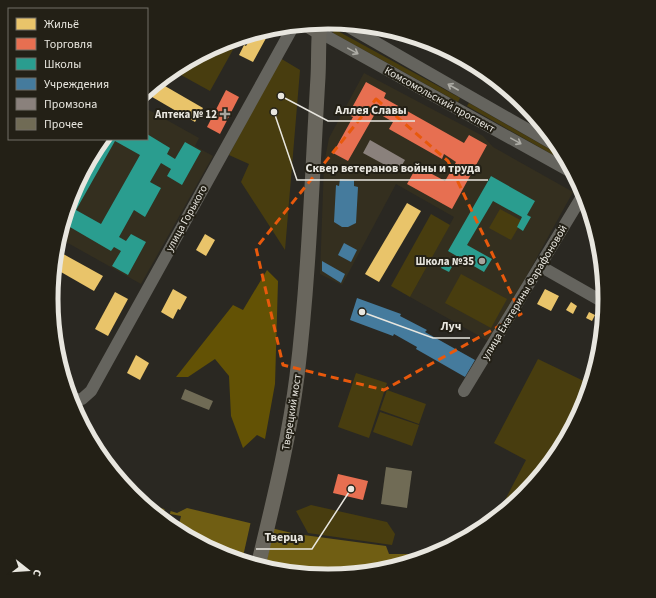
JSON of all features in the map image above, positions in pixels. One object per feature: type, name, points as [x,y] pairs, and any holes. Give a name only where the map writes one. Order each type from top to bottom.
[{"type":"main road","points":[[304,255],[319,66],[314,30]]},
{"type":"main road","name":"Тверецкий мост","points":[[252,558],[274,467],[285,412],[304,255]]},
{"type":"main road","name":"Тверецкий мост","points":[[259,560],[281,466],[292,409],[299,356],[304,255]]},
{"type":"street","name":"Комсомольский проспект","points":[[319,29],[564,169]]},
{"type":"street","name":"улица Горького","points":[[78,399],[82,399],[91,391],[290,31]]},
{"type":"street","name":"Комсомольский проспект","points":[[355,31],[545,140]]},
{"type":"street","points":[[459,110],[467,95]]},
{"type":"street","name":"улица Екатерины Фарафоновой","points":[[464,391],[579,201]]},
{"type":"street","points":[[540,266],[598,299]]},
{"type":"highlighted area","points":[[376,99],[448,161],[521,314],[384,390],[283,365],[256,248]]},
{"type":"shaded area","points":[[335,29],[460,98],[458,102],[333,33]]},
{"type":"shaded area","points":[[235,46],[210,91],[179,74],[193,65]]},
{"type":"shaded area","points":[[280,58],[300,70],[285,250],[241,182],[249,164],[229,155]]},
{"type":"shaded area","points":[[364,73],[483,136],[493,147],[573,192],[490,342],[410,297],[454,217],[396,184],[342,285],[320,274],[324,164],[329,138]]},
{"type":"shaded area","points":[[469,103],[554,152],[558,158],[467,106]]},
{"type":"shaded area","points":[[148,110],[199,138],[195,146],[213,156],[141,284],[64,241],[72,212],[86,180],[94,164],[110,140],[148,140]]},
{"type":"shaded area","points":[[500,209],[522,221],[511,240],[489,228]]},
{"type":"shaded area","points":[[431,214],[450,225],[410,297],[391,286]]},
{"type":"shaded area","points":[[267,270],[278,281],[275,384],[265,439],[257,435],[243,448],[231,416],[229,376],[215,359],[188,377],[176,377],[233,305],[243,310]]},
{"type":"shaded area","points":[[461,274],[507,299],[491,328],[445,303]]},
{"type":"shaded area","points":[[538,359],[585,382],[570,418],[552,449],[531,477],[502,505],[526,460],[494,443]]},
{"type":"shaded area","points":[[356,373],[387,383],[369,438],[338,427]]},
{"type":"shaded area","points":[[387,390],[426,404],[419,424],[380,410]]},
{"type":"shaded area","points":[[380,412],[419,425],[412,446],[373,432]]},
{"type":"shaded area","points":[[154,505],[177,513],[187,508],[296,534],[386,546],[389,554],[417,554],[398,560],[363,567],[328,569],[293,567],[275,564],[241,555],[209,541],[193,533]]},
{"type":"shaded area","points":[[311,505],[387,522],[395,534],[392,545],[308,533],[296,511]]},
{"type":"pier","points":[[165,507],[171,509],[170,514],[181,516],[179,524],[162,512],[164,512]]},
{"type":"pier","points":[[251,521],[274,527],[266,562],[243,556]]},
{"type":"building: Жильё","points":[[267,36],[253,62],[239,55],[244,45],[246,46],[249,41]]},
{"type":"building: Жильё","points":[[164,85],[203,108],[195,122],[150,96]]},
{"type":"building: Жильё","points":[[407,203],[421,211],[379,282],[365,274]]},
{"type":"building: Жильё","points":[[205,234],[215,240],[206,256],[196,250]]},
{"type":"building: Жильё","points":[[62,253],[103,276],[94,291],[60,271]]},
{"type":"building: Жильё","points":[[173,289],[187,297],[173,319],[161,312]]},
{"type":"building: Жильё","points":[[545,289],[559,296],[551,311],[537,304]]},
{"type":"building: Жильё","points":[[115,292],[128,299],[108,336],[95,329]]},
{"type":"building: Жильё","points":[[571,302],[577,306],[573,314],[566,310]]},
{"type":"building: Жильё","points":[[589,312],[595,315],[592,321],[586,318]]},
{"type":"building: Жильё","points":[[136,355],[149,363],[140,380],[127,373]]},
{"type":"building: Торговля","points":[[366,82],[386,93],[384,98],[464,143],[469,135],[487,145],[452,209],[407,184],[417,166],[445,181],[456,162],[444,154],[442,159],[389,129],[393,122],[376,112],[348,161],[333,153],[353,117],[348,115]]},
{"type":"building: Торговля","points":[[226,90],[239,97],[220,134],[207,127]]},
{"type":"building: Торговля","points":[[338,474],[368,481],[363,500],[333,493]]},
{"type":"building: Школы","points":[[148,135],[170,148],[167,154],[175,159],[185,142],[201,151],[182,185],[167,176],[171,169],[161,163],[150,182],[161,188],[145,217],[134,210],[119,237],[126,241],[131,234],[146,242],[128,275],[112,266],[121,251],[114,247],[111,251],[68,226],[72,212],[86,180],[94,164],[110,140],[148,140]],"holes":[[[115,141],[140,155],[101,224],[76,210]]]},
{"type":"building: Школы","points":[[491,176],[535,201],[527,215],[531,217],[523,231],[517,227],[522,217],[493,201],[467,245],[492,259],[484,272],[448,251]]},
{"type":"building: Школы","points":[[445,260],[453,265],[449,272],[441,268]]},
{"type":"building: Учреждения","points":[[340,179],[354,180],[354,186],[358,187],[356,223],[348,227],[342,227],[334,222],[336,185],[339,186]]},
{"type":"building: Учреждения","points":[[344,243],[357,250],[351,262],[338,255]]},
{"type":"building: Учреждения","points":[[322,261],[345,274],[341,283],[322,271]]},
{"type":"building: Учреждения","points":[[357,298],[401,314],[400,316],[427,330],[425,332],[475,360],[465,377],[416,349],[417,347],[394,334],[393,336],[350,320]]},
{"type":"building: Промзона","points":[[370,140],[405,160],[398,172],[363,153]]},
{"type":"building: Прочее","points":[[185,389],[213,401],[209,410],[181,399]]},
{"type":"building: Прочее","points":[[386,467],[412,471],[407,508],[381,504]]},
{"type":"place","name":"Аллея Славы","points":[[281,96]]},
{"type":"place","name":"Сквер ветеранов войны и труда","points":[[274,112]]},
{"type":"place","name":"Аптека № 12","points":[[225,114]]},
{"type":"place","name":"Школа №35","points":[[482,261]]},
{"type":"place","name":"Луч","points":[[362,312]]},
{"type":"place","name":"Тверца","points":[[351,489]]}]
